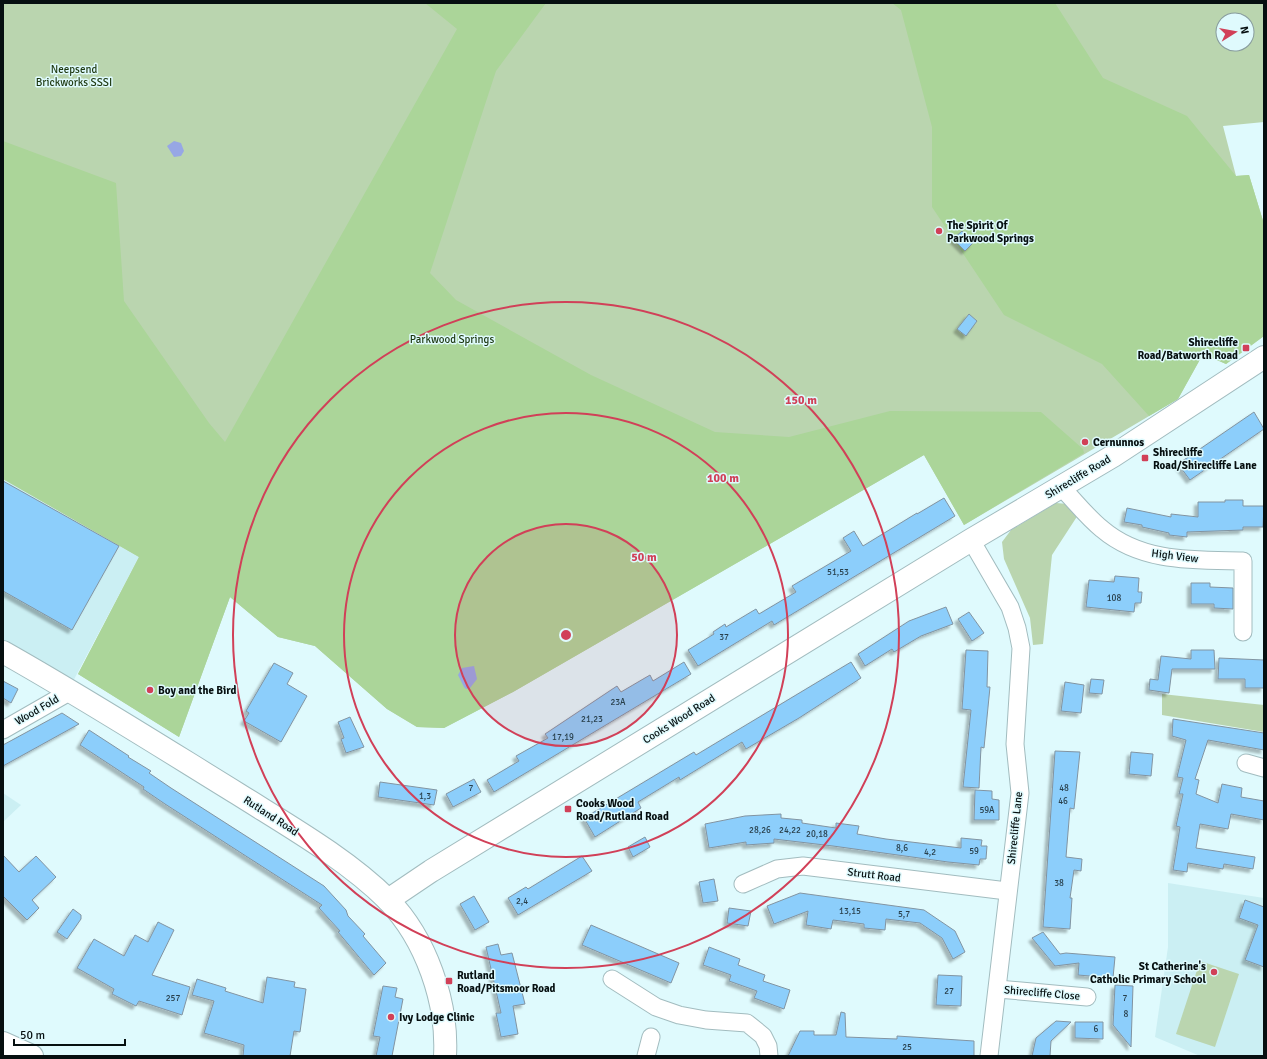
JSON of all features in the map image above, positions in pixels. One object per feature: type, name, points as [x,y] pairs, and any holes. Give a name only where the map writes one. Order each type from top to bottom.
[{"type":"street","name":"Shirecliffe Road","points":[[970,540],[1134,443],[1264,356]]},
{"type":"street","name":"High View","points":[[1061,487],[1101,529],[1132,549],[1158,556],[1183,560],[1243,561],[1243,632]]},
{"type":"street","name":"Shirecliffe Lane","points":[[970,540],[1010,607],[1017,628],[1021,648],[1015,744],[1020,792],[1007,891],[998,989],[989,1056]]},
{"type":"street","name":"Cooks Wood Road","points":[[388,900],[431,871],[970,540]]},
{"type":"street","name":"Rutland Road","points":[[3,652],[71,690],[285,824],[342,862],[388,900],[409,926],[429,965],[442,1007],[445,1029],[445,1056]]},
{"type":"street","name":"Wood Fold","points":[[3,730],[71,690]]},
{"type":"street","points":[[1246,763],[1264,768]]},
{"type":"street","name":"Strutt Road","points":[[743,884],[777,869],[803,866],[1007,891]]},
{"type":"street","points":[[612,979],[656,1007],[679,1015],[706,1020],[747,1023],[763,1036],[768,1046],[769,1056]]},
{"type":"street","name":"Shirecliffe Close","points":[[998,989],[1087,996]]},
{"type":"street","points":[[445,1029],[456,1056]]},
{"type":"street","points":[[646,1056],[650,1037]]},
{"type":"street","points":[[3,1043],[32,1056]]},
{"type":"shaded area","points":[[3,479],[139,557],[71,685],[3,646]]},
{"type":"shaded area","points":[[3,793],[21,805],[3,822]]},
{"type":"shaded area","name":"St Catherine's Catholic Primary School","points":[[1168,883],[1264,898],[1264,1056],[1200,1056],[1155,1037],[1168,947]]},
{"type":"green space","name":"Parkwood Springs","points":[[3,3],[1264,3],[1264,122],[1223,126],[1236,176],[1249,175],[1264,224],[1264,336],[1226,364],[1203,354],[1178,399],[964,525],[924,455],[513,692],[444,728],[417,727],[387,709],[315,646],[278,637],[230,597],[179,737],[78,674],[139,557],[3,479]]},
{"type":"green space","points":[[425,3],[546,3],[496,71],[430,273],[456,300],[591,375],[715,432],[789,437],[890,411],[1041,412],[1083,449],[1084,453],[964,525],[924,455],[513,692],[444,728],[417,727],[387,709],[315,646],[278,637],[230,597],[179,737],[78,674],[139,557],[3,479],[3,141],[116,183],[124,301],[209,423],[225,442],[457,29]]},
{"type":"green space","points":[[892,3],[1055,3],[1103,78],[1187,116],[1236,176],[1249,175],[1264,224],[1264,336],[1226,364],[1203,354],[1178,399],[1149,416],[1102,364],[1004,315],[932,207],[932,127],[901,10]]},
{"type":"green space","points":[[1056,503],[1068,504],[1078,515],[1052,555],[1043,644],[1033,645],[1030,618],[1004,559],[1002,542],[1011,530]]},
{"type":"green space","points":[[1162,694],[1264,705],[1264,732],[1162,715]]},
{"type":"green space","points":[[1200,961],[1239,974],[1215,1047],[1176,1034]]},
{"type":"water","points":[[174,141],[181,143],[184,151],[181,156],[174,157],[167,146]]},
{"type":"water","points":[[474,666],[477,679],[470,688],[466,689],[458,675],[462,668]]},
{"type":"building","points":[[962,231],[973,243],[965,251],[953,239]]},
{"type":"building","points":[[969,314],[977,321],[966,336],[957,329]]},
{"type":"building","points":[[1254,412],[1264,429],[1190,480],[1178,464]]},
{"type":"building","points":[[3,481],[119,546],[72,630],[3,591]]},
{"type":"building","points":[[944,498],[955,516],[774,625],[772,621],[698,666],[688,650],[714,634],[713,632],[725,624],[726,627],[756,609],[759,614],[796,592],[792,586],[851,551],[843,538],[854,531],[863,546]]},
{"type":"building","points":[[1225,500],[1243,500],[1243,506],[1264,506],[1263,527],[1243,527],[1243,530],[1187,532],[1187,537],[1169,535],[1169,533],[1142,527],[1142,525],[1124,522],[1127,508],[1171,517],[1171,514],[1198,517],[1198,502],[1225,502]]},
{"type":"building","points":[[1115,576],[1139,578],[1138,592],[1142,592],[1141,603],[1135,603],[1134,612],[1086,607],[1089,580],[1114,582]]},
{"type":"building","points":[[1191,583],[1210,583],[1210,587],[1233,588],[1233,609],[1214,608],[1214,604],[1191,604]]},
{"type":"building","points":[[946,607],[953,624],[921,636],[894,652],[892,649],[865,666],[858,654],[909,621]]},
{"type":"building","points":[[969,612],[984,633],[972,641],[958,619]]},
{"type":"building","points":[[966,650],[988,651],[987,687],[990,687],[984,748],[981,747],[979,788],[963,787],[971,710],[962,709]]},
{"type":"building","points":[[1191,650],[1214,650],[1215,669],[1172,669],[1169,693],[1149,690],[1150,679],[1158,680],[1161,656],[1191,659]]},
{"type":"building","points":[[1219,658],[1264,660],[1264,688],[1245,688],[1245,679],[1218,679]]},
{"type":"building","points":[[684,662],[691,674],[494,792],[487,780],[519,761],[516,756],[548,738],[545,734],[617,686],[621,692],[650,675],[653,681]]},
{"type":"building","points":[[851,662],[861,678],[799,718],[746,749],[742,742],[680,780],[679,777],[638,802],[641,808],[595,837],[584,818],[694,752],[696,755]]},
{"type":"building","points":[[274,663],[293,673],[287,684],[307,696],[281,742],[244,721],[249,713],[246,711]]},
{"type":"building","points":[[1091,679],[1104,680],[1102,694],[1089,693]]},
{"type":"building","points":[[3,681],[18,689],[11,703],[3,698]]},
{"type":"building","points":[[1065,682],[1084,685],[1081,713],[1061,711]]},
{"type":"building","points":[[62,713],[79,724],[3,766],[3,745]]},
{"type":"building","points":[[350,717],[364,747],[346,753],[341,739],[344,738],[338,722]]},
{"type":"building","points":[[1173,719],[1264,733],[1264,750],[1208,740],[1195,779],[1199,780],[1196,794],[1218,803],[1222,784],[1242,788],[1241,797],[1264,801],[1264,820],[1231,814],[1228,829],[1200,824],[1196,848],[1255,857],[1253,869],[1224,864],[1223,869],[1188,863],[1187,872],[1173,870],[1180,827],[1176,826],[1183,794],[1179,794],[1183,778],[1177,777],[1186,740],[1172,736]]},
{"type":"building","points":[[89,730],[151,771],[149,773],[171,788],[324,886],[346,910],[348,916],[365,934],[363,936],[386,963],[374,975],[338,932],[340,931],[319,908],[322,905],[165,804],[143,789],[144,787],[80,745]]},
{"type":"building","points":[[1055,751],[1080,752],[1074,809],[1070,808],[1066,857],[1082,859],[1081,871],[1074,870],[1070,898],[1072,898],[1070,929],[1043,927]]},
{"type":"building","points":[[1131,752],[1153,754],[1151,776],[1129,774]]},
{"type":"building","points":[[474,779],[481,792],[453,807],[446,794]]},
{"type":"building","points":[[380,782],[437,790],[434,805],[378,797]]},
{"type":"building","points":[[975,790],[992,791],[992,799],[999,800],[999,820],[974,820]]},
{"type":"building","points":[[781,814],[781,818],[802,820],[802,823],[836,828],[836,823],[859,826],[857,834],[886,839],[961,848],[961,838],[982,840],[981,846],[987,846],[986,859],[980,859],[979,865],[774,839],[774,843],[746,845],[746,842],[709,848],[705,824],[745,816]]},
{"type":"building","points":[[645,837],[650,847],[633,857],[628,847]]},
{"type":"building","points":[[3,855],[19,872],[36,856],[56,877],[32,900],[39,908],[27,920],[3,896]]},
{"type":"building","points":[[582,856],[592,871],[518,915],[508,898],[526,887],[528,889]]},
{"type":"building","points":[[714,879],[718,901],[703,903],[699,882]]},
{"type":"building","points":[[800,893],[924,910],[955,931],[965,952],[953,959],[942,938],[920,923],[886,919],[885,930],[864,928],[864,924],[833,920],[831,929],[806,925],[808,911],[774,924],[767,906]]},
{"type":"building","points":[[474,896],[489,922],[475,930],[460,904]]},
{"type":"building","points":[[1245,900],[1264,907],[1264,967],[1245,960],[1258,925],[1239,918]]},
{"type":"building","points":[[729,908],[751,911],[748,926],[727,923]]},
{"type":"building","points":[[73,909],[81,915],[81,919],[67,939],[57,932]]},
{"type":"building","points":[[158,922],[174,930],[152,975],[190,987],[182,1015],[139,1001],[136,1006],[112,994],[114,989],[77,968],[94,939],[124,956],[135,935],[148,942]]},
{"type":"building","points":[[591,925],[679,963],[671,983],[582,945]]},
{"type":"building","points":[[1043,932],[1060,954],[1066,953],[1115,957],[1113,978],[1078,975],[1079,963],[1055,966],[1032,938]]},
{"type":"building","points":[[498,944],[501,955],[512,953],[525,1004],[513,1006],[518,1034],[501,1037],[496,1013],[501,1013],[486,947]]},
{"type":"building","points":[[709,947],[740,959],[738,965],[765,975],[763,981],[790,990],[784,1009],[754,998],[757,991],[729,981],[731,975],[703,965]]},
{"type":"building","points":[[938,975],[962,976],[961,1006],[936,1005]]},
{"type":"building","points":[[267,977],[295,982],[294,987],[306,989],[300,1032],[294,1031],[290,1056],[243,1056],[244,1045],[204,1033],[214,1001],[192,995],[197,979],[226,988],[225,991],[263,1003]]},
{"type":"building","points":[[1115,985],[1133,986],[1131,1047],[1113,1025]]},
{"type":"building","points":[[383,986],[397,988],[395,997],[403,999],[392,1056],[376,1056],[380,1037],[373,1036]]},
{"type":"building","points":[[841,1012],[845,1013],[846,1037],[897,1039],[897,1036],[974,1041],[974,1056],[788,1056],[800,1031],[814,1031],[814,1035],[836,1035]]},
{"type":"building","points":[[1056,1021],[1071,1022],[1051,1041],[1050,1056],[1032,1056],[1036,1038]]},
{"type":"building","points":[[1075,1022],[1103,1022],[1103,1039],[1075,1038]]},
{"type":"place","name":"The Spirit Of Parkwood Springs","points":[[939,231]]},
{"type":"place","name":"Shirecliffe Road/Batworth Road","points":[[1246,348]]},
{"type":"place","name":"Cernunnos","points":[[1085,442]]},
{"type":"place","name":"Shirecliffe Road/Shirecliffe Lane","points":[[1145,458]]},
{"type":"place","name":"Boy and the Bird","points":[[150,690]]},
{"type":"place","name":"Cooks Wood Road/Rutland Road","points":[[568,809]]},
{"type":"place","name":"St Catherine's Catholic Primary School","points":[[1214,972]]},
{"type":"place","name":"Rutland Road/Pitsmoor Road","points":[[449,981]]},
{"type":"place","name":"Ivy Lodge Clinic","points":[[391,1017]]},
{"type":"park label","name":"Neepsend Brickworks SSSI","points":[[74,75]]}]
